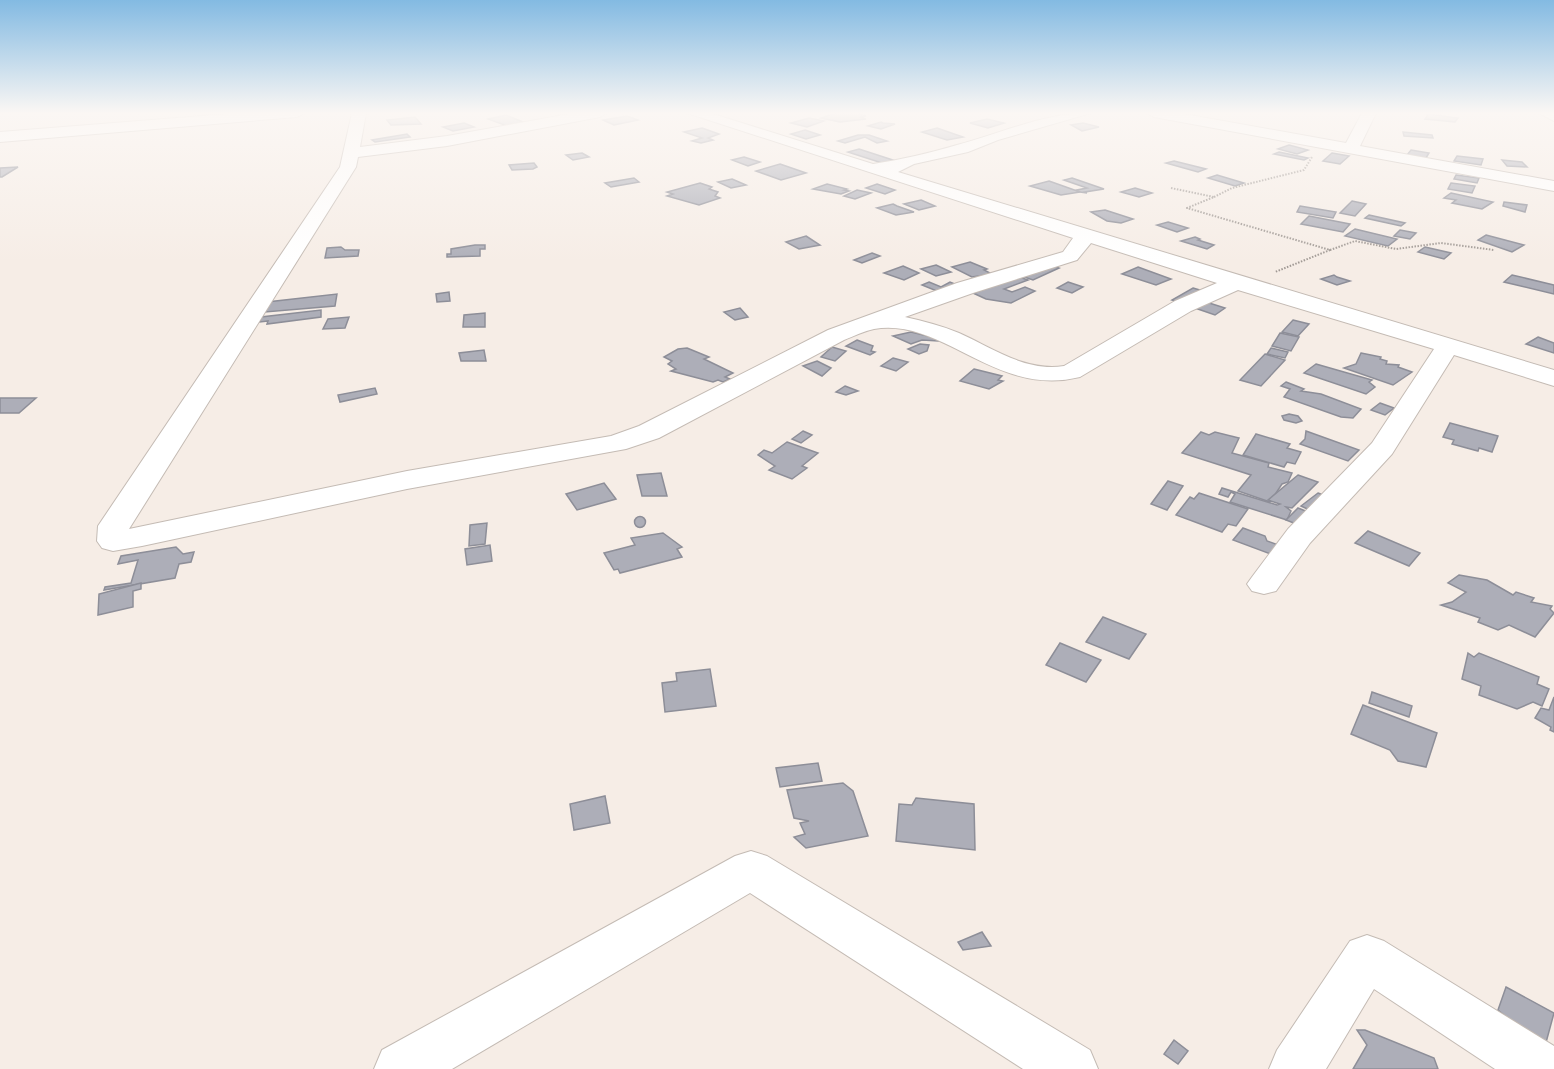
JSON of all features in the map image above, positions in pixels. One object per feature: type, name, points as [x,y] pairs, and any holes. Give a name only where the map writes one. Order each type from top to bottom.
[{"type":"street","points":[[349,163],[114,526],[113,541],[142,537],[407,480],[616,443],[649,432],[836,335],[965,288],[1070,256],[1080,241],[1092,236]]},
{"type":"street","points":[[855,163],[1240,284],[1554,378]]},
{"type":"street","points":[[871,168],[897,168],[905,163]]},
{"type":"street","points":[[1431,163],[1554,186]]},
{"type":"street","points":[[873,321],[898,322],[933,331],[1023,371],[1059,376],[1071,372],[1183,306],[1240,284]]},
{"type":"street","points":[[1264,584],[1299,536],[1382,448],[1447,346]]},
{"type":"street","points":[[401,1069],[751,870],[1071,1069]]},
{"type":"street","points":[[1296,1069],[1367,957],[1542,1069]]},
{"type":"path","points":[[1309,163],[1304,170],[1232,189],[1187,208],[1330,250]]},
{"type":"path","points":[[1171,188],[1214,197]]},
{"type":"path","points":[[1240,284],[1355,241],[1396,249],[1441,243],[1494,250]]},
{"type":"building","points":[[534,163],[537,167],[533,169],[512,170],[509,165]]},
{"type":"building","points":[[740,163],[757,163],[748,166]]},
{"type":"building","points":[[1166,163],[1182,163],[1206,169],[1198,172]]},
{"type":"building","points":[[1504,163],[1523,163],[1527,167],[1507,166]]},
{"type":"building","points":[[780,164],[806,173],[781,180],[756,171]]},
{"type":"building","points":[[18,167],[2,177],[0,177],[0,168]]},
{"type":"building","points":[[1217,175],[1244,183],[1235,186],[1208,178]]},
{"type":"building","points":[[1456,175],[1479,178],[1477,183],[1454,179]]},
{"type":"building","points":[[634,178],[639,182],[611,187],[605,183]]},
{"type":"building","points":[[1072,178],[1104,189],[1085,192],[1087,193],[1080,192],[1077,190],[1087,188],[1064,180]]},
{"type":"building","points":[[732,179],[746,185],[731,188],[718,182]]},
{"type":"building","points":[[1049,181],[1080,192],[1061,195],[1030,186]]},
{"type":"building","points":[[700,183],[712,187],[709,189],[718,192],[715,196],[720,198],[699,205],[667,196],[673,194],[667,192]]},
{"type":"building","points":[[1451,183],[1475,186],[1472,193],[1448,189]]},
{"type":"building","points":[[827,184],[849,191],[841,194],[813,189]]},
{"type":"building","points":[[877,184],[895,190],[885,194],[866,188]]},
{"type":"building","points":[[1135,188],[1152,193],[1139,197],[1121,192]]},
{"type":"building","points":[[857,190],[871,193],[855,199],[844,196]]},
{"type":"building","points":[[1451,193],[1493,202],[1482,209],[1452,203],[1456,200],[1444,198]]},
{"type":"building","points":[[921,200],[935,206],[919,210],[904,204]]},
{"type":"building","points":[[1352,201],[1366,204],[1355,216],[1340,213]]},
{"type":"building","points":[[1504,202],[1527,205],[1525,212],[1503,206]]},
{"type":"building","points":[[893,204],[914,212],[896,215],[877,208]]},
{"type":"building","points":[[1300,206],[1336,212],[1333,218],[1297,212]]},
{"type":"building","points":[[1105,210],[1133,219],[1121,223],[1107,221],[1091,212]]},
{"type":"building","points":[[1369,215],[1405,223],[1401,226],[1365,218]]},
{"type":"building","points":[[1309,216],[1350,224],[1343,232],[1301,224]]},
{"type":"building","points":[[1168,222],[1188,228],[1177,232],[1157,225]]},
{"type":"building","points":[[1355,229],[1397,239],[1388,246],[1345,236]]},
{"type":"building","points":[[1400,230],[1416,233],[1410,239],[1394,236]]},
{"type":"building","points":[[1486,235],[1524,245],[1512,252],[1478,240]]},
{"type":"building","points":[[806,236],[820,245],[799,249],[786,242]]},
{"type":"building","points":[[1195,237],[1214,245],[1207,249],[1181,241]]},
{"type":"building","points":[[485,245],[485,249],[480,249],[480,256],[447,257],[447,254],[451,254],[451,249]]},
{"type":"building","points":[[341,247],[345,250],[359,250],[358,256],[325,258],[327,248]]},
{"type":"building","points":[[1425,247],[1451,253],[1444,259],[1418,252]]},
{"type":"building","points":[[872,253],[880,256],[862,263],[854,260]]},
{"type":"building","points":[[970,262],[987,269],[984,270],[992,274],[972,277],[952,267]]},
{"type":"building","points":[[936,265],[951,272],[936,276],[921,269]]},
{"type":"building","points":[[1050,265],[1059,268],[1033,280],[1024,277]]},
{"type":"building","points":[[903,266],[919,273],[904,280],[884,273]]},
{"type":"building","points":[[1138,267],[1171,279],[1156,285],[1122,274]]},
{"type":"building","points":[[1334,275],[1350,281],[1337,285],[1321,279]]},
{"type":"building","points":[[1512,275],[1554,285],[1554,294],[1504,282]]},
{"type":"building","points":[[1019,277],[1028,280],[1004,289],[1012,292],[1025,287],[1035,291],[1011,303],[986,299],[973,293]]},
{"type":"building","points":[[929,282],[941,287],[950,282],[957,285],[944,294],[922,285]]},
{"type":"building","points":[[1068,282],[1083,287],[1072,293],[1057,288]]},
{"type":"building","points":[[1193,288],[1203,291],[1182,303],[1172,300]]},
{"type":"building","points":[[449,292],[450,301],[437,302],[436,294]]},
{"type":"building","points":[[337,294],[335,306],[265,312],[267,302]]},
{"type":"building","points":[[1206,302],[1225,308],[1215,315],[1195,308]]},
{"type":"building","points":[[740,308],[748,317],[735,320],[724,312]]},
{"type":"building","points":[[321,310],[321,317],[267,324],[268,321],[260,322],[261,317]]},
{"type":"building","points":[[485,313],[485,327],[463,327],[464,315]]},
{"type":"building","points":[[349,317],[345,328],[323,329],[328,319]]},
{"type":"building","points":[[1293,320],[1309,324],[1298,336],[1282,332]]},
{"type":"building","points":[[911,332],[939,341],[922,340],[911,344],[893,336]]},
{"type":"building","points":[[1280,333],[1299,337],[1291,351],[1272,346]]},
{"type":"building","points":[[1538,337],[1554,343],[1554,353],[1526,344]]},
{"type":"building","points":[[857,340],[873,346],[871,351],[875,352],[870,355],[846,346]]},
{"type":"building","points":[[920,344],[929,345],[927,351],[919,354],[908,349]]},
{"type":"building","points":[[832,347],[846,351],[835,361],[821,357]]},
{"type":"building","points":[[687,348],[709,357],[704,359],[733,373],[725,377],[730,379],[713,382],[671,371],[676,369],[668,364],[672,361],[664,357],[678,349]]},
{"type":"building","points":[[1271,348],[1288,352],[1285,358],[1267,354]]},
{"type":"building","points":[[484,350],[486,361],[461,361],[459,353]]},
{"type":"building","points":[[1361,353],[1381,357],[1380,359],[1387,361],[1386,364],[1399,365],[1398,367],[1412,372],[1393,385],[1344,368],[1356,364]]},
{"type":"building","points":[[1265,354],[1285,360],[1261,386],[1240,380]]},
{"type":"building","points":[[893,358],[908,362],[896,371],[881,366]]},
{"type":"building","points":[[817,361],[831,368],[822,376],[803,366]]},
{"type":"building","points":[[1316,364],[1372,380],[1369,382],[1375,387],[1366,394],[1304,373]]},
{"type":"building","points":[[974,369],[1002,376],[998,380],[1003,381],[989,389],[960,381]]},
{"type":"building","points":[[1286,382],[1304,389],[1301,391],[1321,394],[1361,409],[1353,418],[1341,417],[1284,397],[1290,389],[1281,386]]},
{"type":"building","points":[[845,386],[858,391],[846,395],[836,392]]},
{"type":"building","points":[[375,388],[377,394],[340,402],[338,395]]},
{"type":"building","points":[[0,398],[36,398],[19,413],[0,413]]},
{"type":"building","points":[[1380,403],[1394,408],[1385,415],[1371,410]]},
{"type":"building","points":[[1289,414],[1298,416],[1302,421],[1296,423],[1284,420],[1282,416]]},
{"type":"building","points":[[1450,423],[1498,436],[1492,452],[1452,444],[1454,440],[1443,437]]},
{"type":"building","points":[[803,431],[812,435],[801,443],[792,439]]},
{"type":"building","points":[[1306,431],[1359,450],[1348,461],[1300,444],[1305,439]]},
{"type":"building","points":[[1201,432],[1209,435],[1215,432],[1239,438],[1232,453],[1269,463],[1268,467],[1292,473],[1288,482],[1282,484],[1270,502],[1238,491],[1251,475],[1182,453]]},
{"type":"building","points":[[1256,434],[1290,444],[1287,448],[1301,452],[1295,464],[1287,462],[1284,467],[1243,455]]},
{"type":"building","points":[[787,442],[818,453],[802,466],[807,468],[792,479],[769,470],[775,466],[758,455],[764,450],[772,453]]},
{"type":"building","points":[[661,473],[667,496],[642,496],[637,475]]},
{"type":"building","points":[[1298,475],[1318,482],[1292,508],[1286,507],[1291,511],[1287,520],[1230,502],[1235,494],[1231,492],[1228,497],[1219,494],[1222,488],[1277,505],[1280,504],[1268,500]]},
{"type":"building","points":[[1168,481],[1183,486],[1167,510],[1151,504]]},
{"type":"building","points":[[604,483],[616,499],[577,510],[566,494]]},
{"type":"building","points":[[1199,493],[1248,509],[1236,526],[1228,524],[1222,532],[1176,515],[1190,497],[1194,499]]},
{"type":"building","points":[[1318,493],[1333,499],[1316,513],[1301,506]]},
{"type":"building","points":[[1298,508],[1316,515],[1304,527],[1286,520]]},
{"type":"building","points":[[640,516],[646,522],[640,528],[634,522]]},
{"type":"building","points":[[487,523],[485,544],[469,546],[470,525]]},
{"type":"building","points":[[1243,528],[1265,536],[1267,541],[1284,547],[1276,556],[1233,540]]},
{"type":"building","points":[[1368,531],[1420,553],[1409,566],[1355,543]]},
{"type":"building","points":[[663,533],[682,547],[677,549],[682,557],[620,573],[618,569],[614,570],[604,553],[635,545],[631,538]]},
{"type":"building","points":[[490,545],[492,561],[467,565],[465,549]]},
{"type":"building","points":[[176,547],[183,554],[194,552],[191,562],[179,564],[175,578],[104,590],[105,587],[131,583],[138,560],[118,564],[121,556]]},
{"type":"building","points":[[1459,575],[1487,580],[1513,595],[1516,592],[1534,598],[1531,602],[1552,606],[1550,609],[1554,613],[1535,637],[1509,625],[1498,630],[1478,622],[1480,618],[1441,605],[1452,602],[1466,592],[1448,583]]},
{"type":"building","points":[[141,583],[141,589],[133,591],[133,607],[98,615],[99,594]]},
{"type":"building","points":[[1103,617],[1146,634],[1129,659],[1086,642]]},
{"type":"building","points":[[1060,643],[1101,660],[1086,682],[1046,665]]},
{"type":"building","points":[[1468,653],[1474,657],[1479,653],[1539,677],[1537,684],[1549,689],[1542,706],[1533,702],[1517,709],[1479,695],[1481,686],[1462,679]]},
{"type":"building","points":[[710,669],[716,706],[665,712],[662,683],[677,681],[676,673]]},
{"type":"building","points":[[1372,692],[1412,706],[1409,717],[1369,703]]},
{"type":"building","points":[[1554,697],[1554,732],[1550,730],[1551,727],[1535,718],[1541,708],[1549,710]]},
{"type":"building","points":[[1363,705],[1437,733],[1426,767],[1398,761],[1390,750],[1351,734]]},
{"type":"building","points":[[818,763],[822,781],[780,787],[776,768]]},
{"type":"building","points":[[843,783],[853,791],[868,836],[806,848],[794,837],[805,834],[800,823],[809,821],[794,818],[787,790]]},
{"type":"building","points":[[605,796],[610,823],[574,830],[570,804]]},
{"type":"building","points":[[916,798],[974,804],[975,850],[896,841],[899,804],[912,805]]},
{"type":"building","points":[[982,932],[991,946],[963,950],[958,942]]},
{"type":"building","points":[[1506,987],[1554,1013],[1544,1050],[1498,1010]]},
{"type":"building","points":[[1357,1030],[1365,1030],[1434,1058],[1438,1069],[1353,1069],[1367,1045]]},
{"type":"building","points":[[1174,1040],[1188,1051],[1178,1064],[1164,1054]]}]
